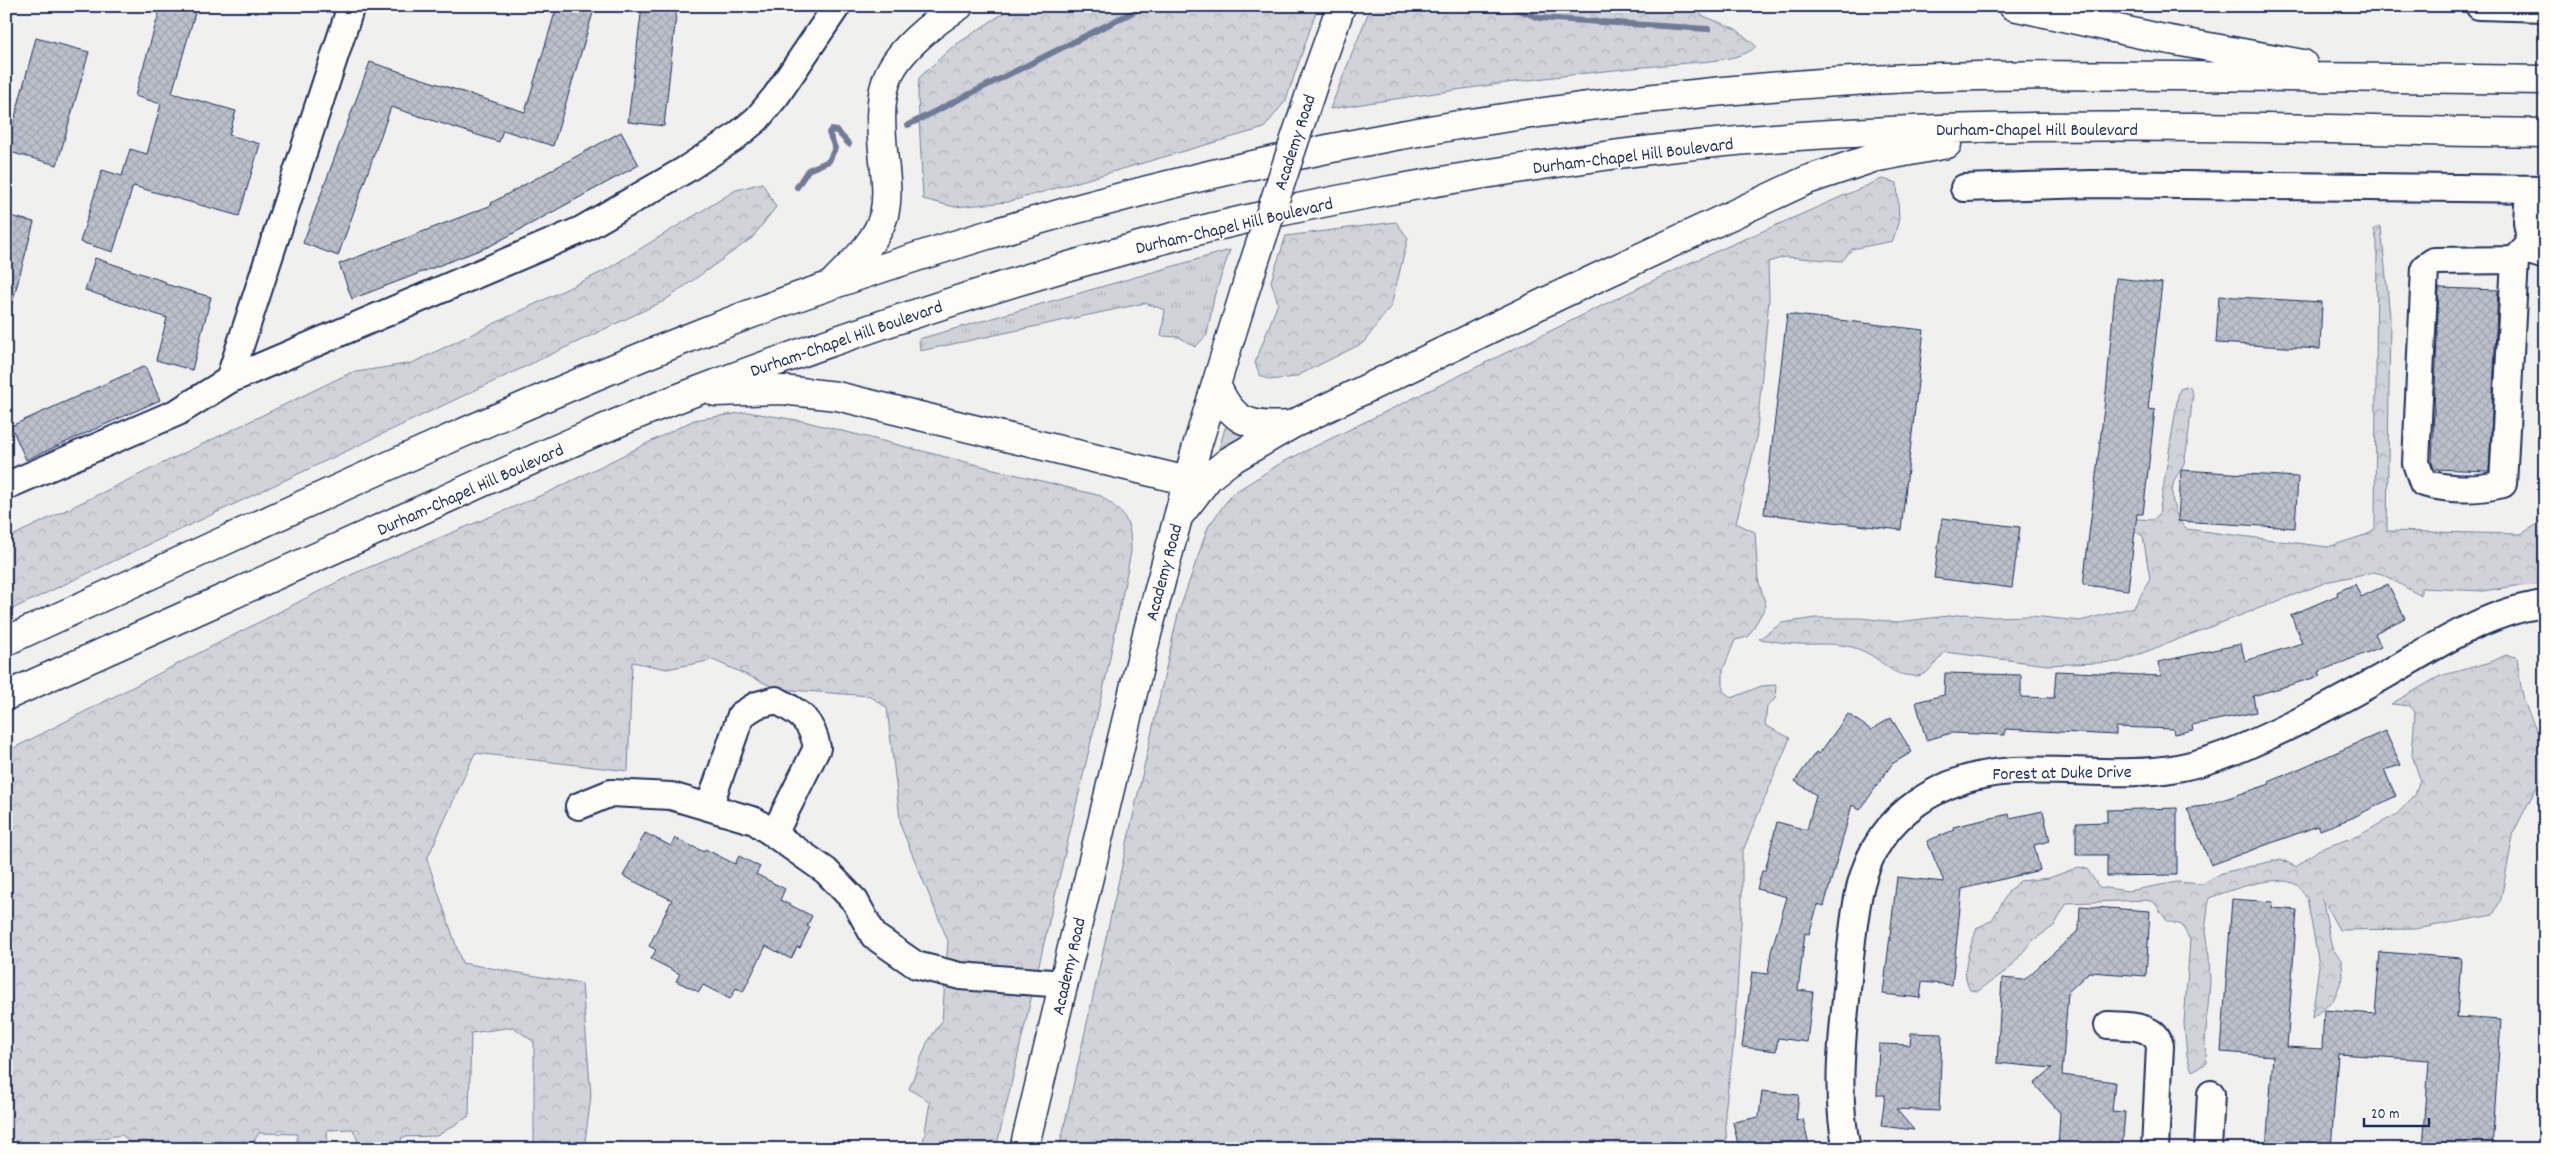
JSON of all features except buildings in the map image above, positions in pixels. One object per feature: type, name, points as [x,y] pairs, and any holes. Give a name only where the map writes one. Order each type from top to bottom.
[{"type":"main road","points":[[830,286],[871,242],[884,215],[887,193],[881,122],[884,89],[890,71],[923,34],[960,6]]},
{"type":"main road","name":"Academy Road","points":[[1024,1149],[1147,634],[1178,517],[1216,384],[1248,282],[1341,6]]},
{"type":"main road","points":[[2013,6],[2159,38],[2374,77]]},
{"type":"main road","points":[[6,641],[562,391],[698,334],[830,286],[987,235],[1134,194],[1266,162],[1411,134],[1533,114],[1740,89],[1874,80],[1991,75],[2545,80]]},
{"type":"main road","points":[[1178,517],[1209,477],[1229,461],[1291,425],[1562,294],[1807,180],[1853,163],[1890,154],[2053,127]]},
{"type":"main road","name":"Durham-Chapel Hill Boulevard","points":[[6,696],[482,483],[688,394],[810,349],[977,293],[1156,242],[1418,185],[1624,153],[1786,137],[1918,130],[2053,127],[2545,133]]},
{"type":"main road","points":[[1216,384],[1224,403],[1242,419],[1257,425],[1291,425]]},
{"type":"main road","points":[[688,394],[736,390],[782,390],[837,396],[1188,481]]},
{"type":"street","points":[[229,380],[351,6]]},
{"type":"street","points":[[6,486],[178,412],[229,380],[581,230],[685,170],[734,138],[757,119],[776,96],[837,6]]},
{"type":"street","points":[[2479,6],[2545,8]]},
{"type":"street","points":[[1964,188],[2100,184],[2537,189],[2527,222],[2530,253],[2503,484],[2490,487],[2441,488],[2423,483],[2416,463],[2425,267],[2434,261],[2530,253]]},
{"type":"street","name":"Forest at Duke Drive","points":[[1847,1149],[1839,1090],[1853,926],[1861,882],[1884,835],[1913,806],[1946,785],[1980,774],[2014,770],[2112,773],[2164,770],[2234,750],[2313,716],[2468,628],[2504,612],[2545,604]]},
{"type":"street","points":[[709,807],[741,714],[757,705],[776,700],[802,714],[814,733],[818,748],[774,834]]},
{"type":"street","points":[[579,806],[611,793],[671,796],[755,820],[826,871],[855,900],[874,936],[916,965],[960,976],[1064,984]]},
{"type":"street","points":[[2108,1025],[2130,1026],[2150,1031],[2158,1038],[2160,1046],[2155,1149]]},
{"type":"street","points":[[2208,1149],[2211,1094]]},
{"type":"green space","points":[[1014,6],[1318,6],[1286,100],[1264,128],[1008,202],[955,207],[923,199],[918,96],[919,78],[951,48]]},
{"type":"green space","points":[[1371,6],[1699,6],[1701,15],[1736,29],[1756,46],[1741,55],[1719,60],[1546,78],[1330,109]]},
{"type":"green space","points":[[1882,179],[1897,183],[1899,219],[1893,241],[1852,249],[1842,261],[1785,257],[1768,262],[1769,299],[1756,441],[1736,523],[1755,532],[1758,579],[1766,606],[1748,637],[1735,640],[1723,670],[1723,691],[1732,698],[1761,686],[1776,685],[1775,699],[1767,706],[1765,725],[1790,738],[1742,853],[1742,906],[1734,1041],[1725,1112],[1727,1149],[1059,1149],[1178,614],[1208,527],[1232,494],[1281,463],[1685,265]]},
{"type":"green space","points":[[762,183],[776,207],[752,238],[664,301],[6,612],[6,539],[350,373],[412,363],[604,271],[736,190]]},
{"type":"green space","points":[[1396,222],[1408,238],[1391,306],[1363,343],[1295,377],[1269,380],[1260,375],[1255,363],[1278,303],[1271,281],[1286,236]]},
{"type":"green space","points":[[2381,227],[2390,317],[2387,531],[2521,534],[2545,520],[2545,585],[2515,586],[2483,591],[2421,588],[2421,596],[2382,574],[2374,572],[2330,581],[2119,662],[2047,665],[1945,652],[1929,670],[1917,676],[1900,674],[1865,652],[1848,646],[1792,644],[1759,639],[1782,623],[1815,618],[1860,618],[1897,622],[1965,614],[1993,617],[2032,616],[2080,621],[2134,607],[2150,579],[2143,536],[2136,532],[2111,530],[2125,518],[2153,520],[2159,514],[2178,396],[2180,389],[2189,386],[2193,394],[2187,446],[2183,465],[2175,479],[2172,492],[2176,513],[2186,529],[2328,547],[2368,534],[2375,529],[2377,242],[2374,229]]},
{"type":"green space","points":[[1230,250],[1214,297],[1207,335],[1195,347],[1179,337],[1161,336],[1165,310],[1145,303],[920,351],[919,339]]},
{"type":"green space","points":[[747,412],[803,421],[1101,496],[1121,513],[1128,525],[1131,552],[1106,677],[996,1149],[922,1149],[930,1102],[909,1089],[927,1043],[942,1021],[948,941],[901,827],[887,708],[870,696],[778,689],[713,660],[667,669],[632,662],[628,771],[475,753],[427,859],[462,963],[582,984],[591,1096],[584,1149],[534,1149],[534,1042],[513,1027],[471,1033],[469,1116],[437,1136],[402,1137],[399,1149],[361,1149],[353,1129],[327,1130],[328,1149],[297,1149],[297,1134],[259,1133],[249,1149],[235,1149],[235,1143],[215,1149],[137,1149],[122,1135],[64,1144],[65,1149],[6,1149],[6,752],[353,574],[547,493],[694,420]]},
{"type":"green space","points":[[1230,424],[1250,433],[1223,454],[1219,449],[1225,428]]},
{"type":"green space","points":[[2506,655],[2517,657],[2524,700],[2542,743],[2544,762],[2543,775],[2514,831],[2501,899],[2493,915],[2416,929],[2339,930],[2322,898],[2332,948],[2342,961],[2343,977],[2333,1001],[2312,1018],[2319,965],[2307,898],[2300,888],[2288,882],[2265,882],[2240,887],[2209,898],[2205,932],[2209,956],[2210,982],[2205,1043],[2207,1063],[2192,1071],[2187,1056],[2184,1023],[2190,940],[2182,925],[2167,921],[2154,902],[2146,900],[2067,903],[2054,926],[2032,941],[2010,968],[1978,991],[1970,990],[1967,983],[1966,967],[1977,928],[1992,920],[2009,891],[2020,881],[2049,878],[2079,867],[2087,869],[2099,887],[2128,891],[2177,882],[2202,884],[2222,873],[2281,859],[2296,867],[2318,850],[2360,835],[2397,814],[2415,795],[2420,779],[2412,755],[2415,712],[2410,706],[2391,704],[2440,676],[2491,662]]},
{"type":"waterway","points":[[908,125],[1145,6]]},
{"type":"waterway","points":[[1509,6],[1539,18],[1708,29]]},
{"type":"waterway","points":[[797,187],[808,170],[829,161],[835,148],[829,133],[831,130],[837,131],[849,144]]}]
